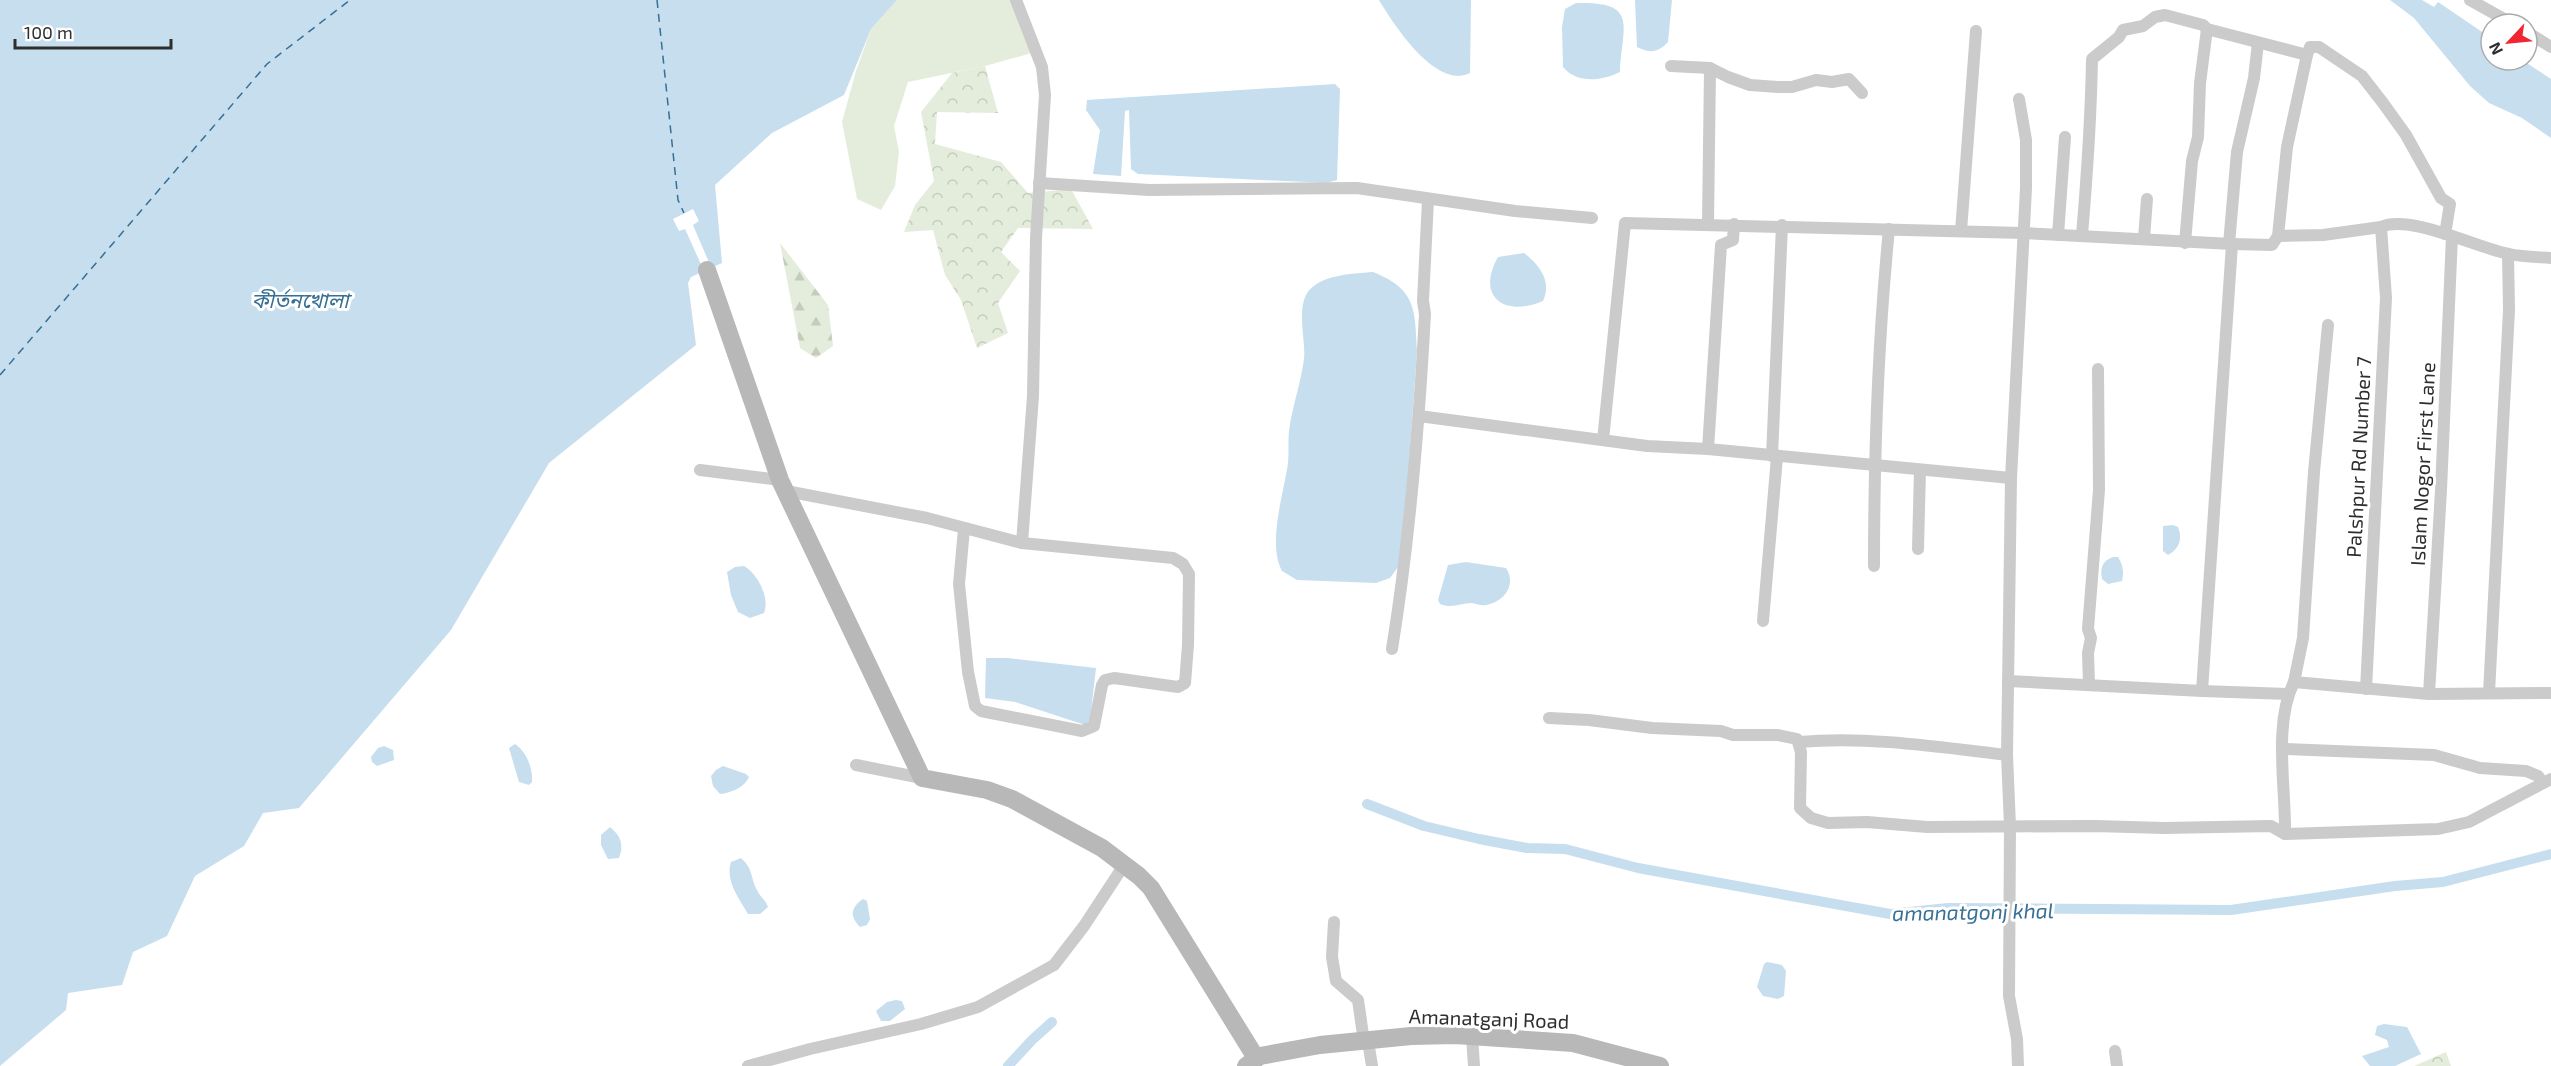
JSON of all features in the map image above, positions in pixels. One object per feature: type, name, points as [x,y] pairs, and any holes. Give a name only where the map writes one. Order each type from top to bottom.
[{"type":"main road","points":[[707,270],[783,486],[922,778],[987,790],[1012,799],[1078,834],[1124,865],[1151,888],[1251,1062]]},
{"type":"main road","name":"Amanatganj Road","points":[[1251,1062],[1320,1045],[1411,1036],[1472,1036],[1573,1043],[1660,1066]]},
{"type":"street","points":[[1016,0],[1042,67],[1045,94],[1039,183],[1033,396],[1022,543]]},
{"type":"street","points":[[2470,0],[2492,12]]},
{"type":"street","points":[[1603,440],[1625,223],[1782,225],[2082,235],[2144,238],[2185,243],[2272,245],[2278,236],[2288,147],[2307,55],[2207,29],[2203,25],[2165,15],[2155,17],[2143,26],[2123,30],[2120,37],[2092,59],[2091,132],[2086,159],[2082,235]]},
{"type":"street","points":[[2185,243],[2192,161],[2198,137],[2200,83],[2207,29]]},
{"type":"street","points":[[1961,231],[1976,31]]},
{"type":"street","points":[[2202,691],[2237,152],[2254,78],[2258,43]]},
{"type":"street","name":"Islam Nogor First Lane","points":[[2307,55],[2310,47],[2319,47],[2361,76],[2406,135],[2441,198],[2450,204],[2441,490],[2429,694]]},
{"type":"street","points":[[1671,66],[1710,68],[1750,85],[1792,87],[1816,80],[1832,82],[1849,79],[1862,93]]},
{"type":"street","points":[[1708,224],[1710,68]]},
{"type":"street","points":[[2018,1066],[2017,1039],[2009,996],[2010,826],[2007,755],[2011,478],[2021,311],[2026,140],[2019,99]]},
{"type":"street","points":[[2058,235],[2065,137]]},
{"type":"street","points":[[1039,183],[1149,190],[1356,188],[1428,200],[1592,218]]},
{"type":"street","points":[[1392,649],[1405,562],[1419,416],[1428,200]]},
{"type":"street","points":[[2144,238],[2147,200]]},
{"type":"street","points":[[1708,449],[1721,245],[1733,240],[1734,224]]},
{"type":"street","points":[[2278,236],[2323,235],[2388,224],[2402,225],[2449,235],[2508,254],[2551,258]]},
{"type":"street","points":[[1762,621],[1774,456],[1782,225]]},
{"type":"street","name":"Palshpur Rd Number 7","points":[[2366,689],[2385,298],[2381,227]]},
{"type":"street","points":[[1874,566],[1874,466],[1880,330],[1889,229]]},
{"type":"street","points":[[2489,693],[2509,310],[2508,254]]},
{"type":"street","points":[[2285,834],[2283,749],[2291,688],[2303,638],[2314,472],[2328,325]]},
{"type":"street","points":[[2090,684],[2088,653],[2091,638],[2088,629],[2099,490],[2098,369]]},
{"type":"street","points":[[1419,416],[1647,446],[1708,449],[2011,478]]},
{"type":"street","points":[[700,470],[927,518],[1022,543],[1173,558],[1183,564],[1189,574],[1185,682],[1178,687],[1114,678],[1106,680],[1102,686],[1094,726],[1082,731],[981,711],[975,706],[968,672],[960,595],[964,529]]},
{"type":"street","points":[[1918,549],[1920,470]]},
{"type":"street","points":[[2008,681],[2202,691],[2291,688],[2366,689],[2429,694],[2551,693],[2551,681]]},
{"type":"street","points":[[1550,718],[1653,728],[1721,731],[1733,735],[1778,735],[1797,739],[1799,742],[1910,744],[2007,755]]},
{"type":"street","points":[[1799,742],[1800,808],[1811,818],[1828,823],[1867,822],[1926,827],[2271,826],[2285,834],[2438,829],[2469,822],[2547,781]]},
{"type":"street","points":[[2283,749],[2434,755],[2480,768],[2526,771],[2547,781]]},
{"type":"street","points":[[856,765],[922,778]]},
{"type":"street","points":[[748,1066],[810,1048],[921,1024],[978,1007],[1054,965],[1084,926],[1124,865]]},
{"type":"street","points":[[1334,922],[1332,957],[1336,981],[1358,1000],[1372,1066]]},
{"type":"street","points":[[1472,1036],[1474,1066]]},
{"type":"street","points":[[2115,1051],[2116,1066]]},
{"type":"green space","points":[[897,0],[1017,0],[1039,51],[985,66],[908,82],[894,126],[899,152],[895,186],[881,210],[857,199],[842,122],[856,71],[871,29]]},
{"type":"green space","points":[[985,66],[998,113],[937,112],[935,144],[1001,162],[1028,193],[1071,189],[1093,229],[1018,228],[1001,252],[1020,271],[998,303],[1008,333],[977,348],[961,300],[945,275],[933,230],[904,232],[915,205],[934,181],[921,112],[952,73]]},
{"type":"green space","points":[[780,243],[828,305],[833,346],[816,358],[800,348]]},
{"type":"green space","points":[[2446,1052],[2451,1066],[2414,1066]]},
{"type":"water","name":"কীর্তনখোলা","points":[[0,0],[897,0],[871,29],[844,95],[772,133],[715,185],[722,263],[691,277],[688,283],[696,345],[549,463],[451,630],[299,808],[263,813],[244,846],[195,876],[167,936],[133,952],[122,985],[68,993],[66,1010],[0,1066]]},
{"type":"water","points":[[1379,0],[1471,0],[1470,73],[1457,76],[1430,64],[1405,39]]},
{"type":"water","points":[[1635,0],[1672,0],[1668,42],[1658,50],[1646,51],[1637,47]]},
{"type":"water","points":[[2390,0],[2422,0],[2434,7],[2438,2],[2479,30],[2479,72],[2539,71],[2551,79],[2551,138],[2522,118],[2489,103],[2470,86],[2414,18]]},
{"type":"water","points":[[1576,3],[1610,6],[1619,12],[1624,29],[1620,72],[1598,79],[1590,79],[1575,76],[1563,67],[1562,27],[1565,9]]},
{"type":"water","points":[[1335,84],[1340,89],[1337,180],[1326,183],[1138,174],[1131,169],[1129,110],[1125,111],[1121,176],[1093,174],[1100,130],[1086,110],[1087,100]]},
{"type":"water","points":[[1524,253],[1543,274],[1546,287],[1543,301],[1517,307],[1506,305],[1492,293],[1490,283],[1492,271],[1498,257]]},
{"type":"water","points":[[1373,272],[1398,286],[1405,293],[1414,312],[1415,323],[1417,350],[1406,508],[1398,567],[1390,578],[1376,583],[1297,580],[1282,571],[1276,547],[1276,532],[1288,463],[1290,422],[1304,359],[1303,302],[1311,288],[1327,279]]},
{"type":"water","points":[[2163,526],[2178,527],[2180,540],[2177,547],[2168,555],[2163,551]]},
{"type":"water","points":[[2113,557],[2118,557],[2121,563],[2122,581],[2108,584],[2102,579],[2101,571],[2104,563]]},
{"type":"water","points":[[1466,562],[1506,568],[1510,581],[1507,592],[1498,600],[1484,605],[1440,604],[1438,600],[1448,565]]},
{"type":"water","points":[[744,566],[758,580],[765,600],[764,613],[750,618],[738,612],[731,595],[727,572],[735,567]]},
{"type":"water","points":[[986,658],[1008,658],[1096,668],[1090,720],[1085,725],[1015,702],[985,698]]},
{"type":"water","points":[[515,744],[525,755],[530,766],[532,782],[529,785],[519,782],[509,748]]},
{"type":"water","points":[[384,746],[393,750],[394,760],[377,766],[372,762],[371,757],[378,748]]},
{"type":"water","points":[[723,766],[749,777],[737,789],[720,794],[713,786],[711,776]]},
{"type":"water","points":[[610,827],[620,841],[619,858],[608,859],[601,845],[601,835]]},
{"type":"water","points":[[741,858],[748,866],[757,890],[768,907],[760,914],[748,914],[731,883],[731,862]]},
{"type":"water","points":[[863,899],[867,901],[870,919],[867,925],[860,927],[854,919],[853,912],[856,905]]},
{"type":"water","points":[[1767,962],[1782,965],[1786,971],[1784,996],[1778,999],[1763,996],[1757,987],[1764,964]]},
{"type":"water","points":[[902,1001],[905,1009],[890,1021],[881,1021],[876,1011],[887,1002]]},
{"type":"water","points":[[2384,1024],[2407,1027],[2421,1054],[2395,1066],[2370,1066],[2362,1056],[2389,1047],[2387,1040],[2375,1035],[2377,1026]]},
{"type":"pier","points":[[693,209],[699,221],[693,225],[711,267],[704,271],[685,229],[679,231],[673,219]]},
{"type":"waterway","name":"amanatgonj khal","points":[[1367,804],[1424,826],[1479,839],[1527,848],[1565,849],[1638,868],[1890,914],[1948,908],[2231,910],[2395,886],[2443,882],[2551,854]]},
{"type":"waterway","points":[[1008,1066],[1052,1022]]},
{"type":"ferry route","points":[[0,375],[267,64],[350,0]]},
{"type":"ferry route","points":[[657,0],[678,200],[684,213]]}]
